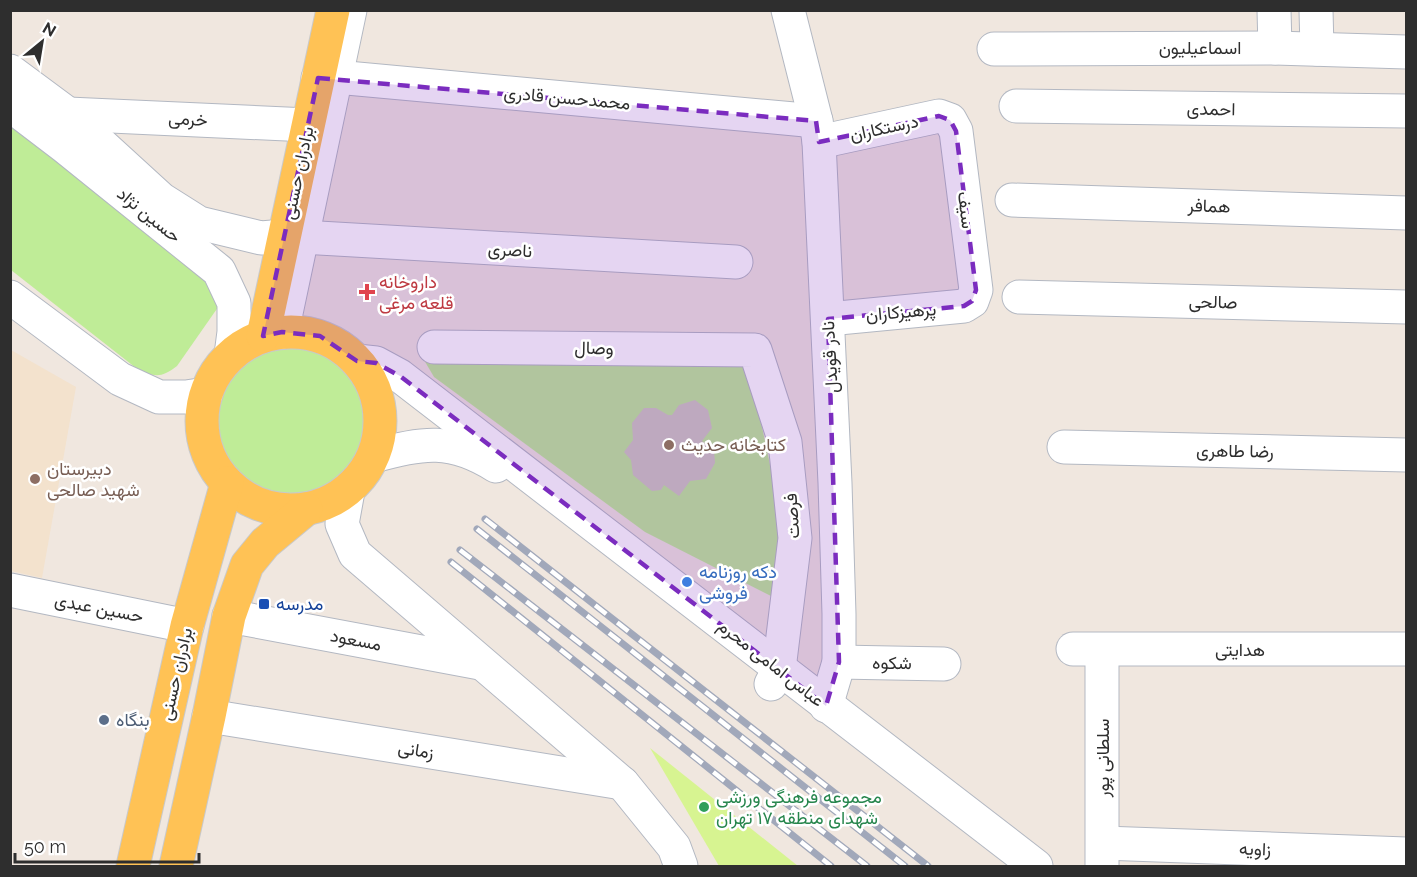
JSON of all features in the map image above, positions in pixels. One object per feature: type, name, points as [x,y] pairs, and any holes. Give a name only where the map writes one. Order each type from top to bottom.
[{"type":"main road","name":"برادران حسنی","points":[[293,238],[308,124],[327,78],[333,10]]},
{"type":"main road","points":[[301,332],[320,336],[338,344],[357,361],[372,382],[380,406],[381,431],[374,456],[363,475],[348,491],[328,503],[306,509],[278,510],[250,500],[227,483],[213,464],[204,442],[202,418],[206,394],[216,373],[231,355],[246,344],[272,334],[301,332]]},
{"type":"main road","name":"برادران حسنی","points":[[133,867],[187,626],[227,483]]},
{"type":"main road","points":[[140,832],[178,854],[229,616],[247,565],[264,543],[306,509]]},
{"type":"street","points":[[272,334],[327,78],[350,10]]},
{"type":"street","name":"نادر قویدل","points":[[789,10],[818,131],[828,319],[839,662],[826,706]]},
{"type":"street","points":[[1274,10],[1275,48]]},
{"type":"street","points":[[1316,10],[1317,49]]},
{"type":"street","name":"اسماعیلیون","points":[[994,48],[1275,48],[1407,52]]},
{"type":"street","name":"ناصری","points":[[10,71],[68,114],[161,199],[199,223],[261,238],[736,262]]},
{"type":"street","name":"محمدحسن قادری","points":[[327,78],[818,131]]},
{"type":"street","name":"حسین نژاد","points":[[10,105],[219,271],[234,303],[231,355]]},
{"type":"street","name":"احمدی","points":[[1016,106],[1407,111]]},
{"type":"street","points":[[65,147],[68,114]]},
{"type":"street","name":"خرمی","points":[[68,114],[308,124]]},
{"type":"street","name":"درستکاران","points":[[818,131],[939,116],[950,120]]},
{"type":"street","name":"سیف","points":[[950,120],[956,131],[976,290],[972,301]]},
{"type":"street","name":"همافر","points":[[1012,200],[1407,213]]},
{"type":"street","points":[[10,297],[120,379],[159,397],[206,394]]},
{"type":"street","name":"صالحی","points":[[1020,297],[1407,307]]},
{"type":"street","name":"پرهیزکاران","points":[[828,319],[964,306],[972,301]]},
{"type":"street","name":"وصال","points":[[434,346],[755,350]]},
{"type":"street","name":"فرصت","points":[[755,350],[785,442],[795,538],[775,677]]},
{"type":"street","name":"عباس امامی محرم","points":[[357,361],[376,363],[400,376],[1010,867]]},
{"type":"street","name":"عباس امامی محرم","points":[[374,456],[408,446],[436,445],[464,449],[494,465],[775,677],[826,706],[1036,867]]},
{"type":"street","name":"رضا طاهری","points":[[1064,447],[1407,455]]},
{"type":"street","points":[[348,491],[342,524],[355,554],[623,784],[674,847],[681,867]]},
{"type":"street","name":"حسین عبدی","points":[[10,590],[187,626]]},
{"type":"street","name":"مسعود","points":[[229,616],[484,664]]},
{"type":"street","name":"هدایتی","points":[[1087,650],[1407,649]]},
{"type":"street","name":"سلطانی پور","points":[[1087,650],[1103,855]]},
{"type":"street","name":"شکوه","points":[[839,662],[944,664]]},
{"type":"street","name":"زمانی","points":[[209,716],[623,784]]},
{"type":"street","name":"زاویه","points":[[1103,855],[1407,854]]},
{"type":"highlighted area","points":[[318,78],[816,121],[819,142],[939,116],[950,120],[956,131],[976,290],[972,301],[964,306],[828,319],[839,662],[826,706],[400,376],[376,363],[357,361],[320,336],[282,332],[263,336]]},
{"type":"shaded area","name":"دبیرستان شهید صالحی","points":[[11,350],[76,387],[42,578],[11,571]]},
{"type":"green space","points":[[10,119],[212,276],[221,303],[177,366],[171,370],[157,375],[136,368],[11,270]]},
{"type":"green space","points":[[292,344],[321,350],[335,357],[346,367],[356,378],[363,392],[369,421],[363,450],[356,464],[346,475],[335,485],[321,492],[292,498],[263,492],[249,485],[238,475],[228,464],[221,450],[215,421],[221,392],[228,378],[238,367],[249,357],[263,350]]},
{"type":"green space","points":[[424,360],[748,361],[782,521],[773,597],[645,532],[434,377]]},
{"type":"green space","name":"مجموعه فرهنگی ورزشی شهدای منطقه ۱۷ تهران","points":[[650,748],[798,866],[719,866]]},
{"type":"building","name":"کتابخانه حدیث","points":[[695,400],[708,410],[712,428],[702,441],[714,450],[715,463],[706,479],[690,481],[679,496],[664,485],[661,490],[652,491],[633,475],[631,460],[624,452],[633,440],[632,423],[644,408],[656,408],[672,415],[679,405]]},
{"type":"railway","points":[[485,519],[928,866]]},
{"type":"railway","points":[[477,529],[905,866]]},
{"type":"railway","points":[[460,550],[867,866]]},
{"type":"railway","points":[[451,562],[831,866]]},
{"type":"place","name":"داروخانه قلعه مرغی","points":[[367,292]]},
{"type":"place","name":"کتابخانه حدیث","points":[[669,445]]},
{"type":"place","name":"دبیرستان شهید صالحی","points":[[35,479]]},
{"type":"place","name":"دکه روزنامه فروشی","points":[[687,582]]},
{"type":"place","name":"مدرسه","points":[[264,604]]},
{"type":"place","name":"بنگاه","points":[[104,720]]},
{"type":"place","name":"مجموعه فرهنگی ورزشی شهدای منطقه ۱۷ تهران","points":[[704,807]]}]
